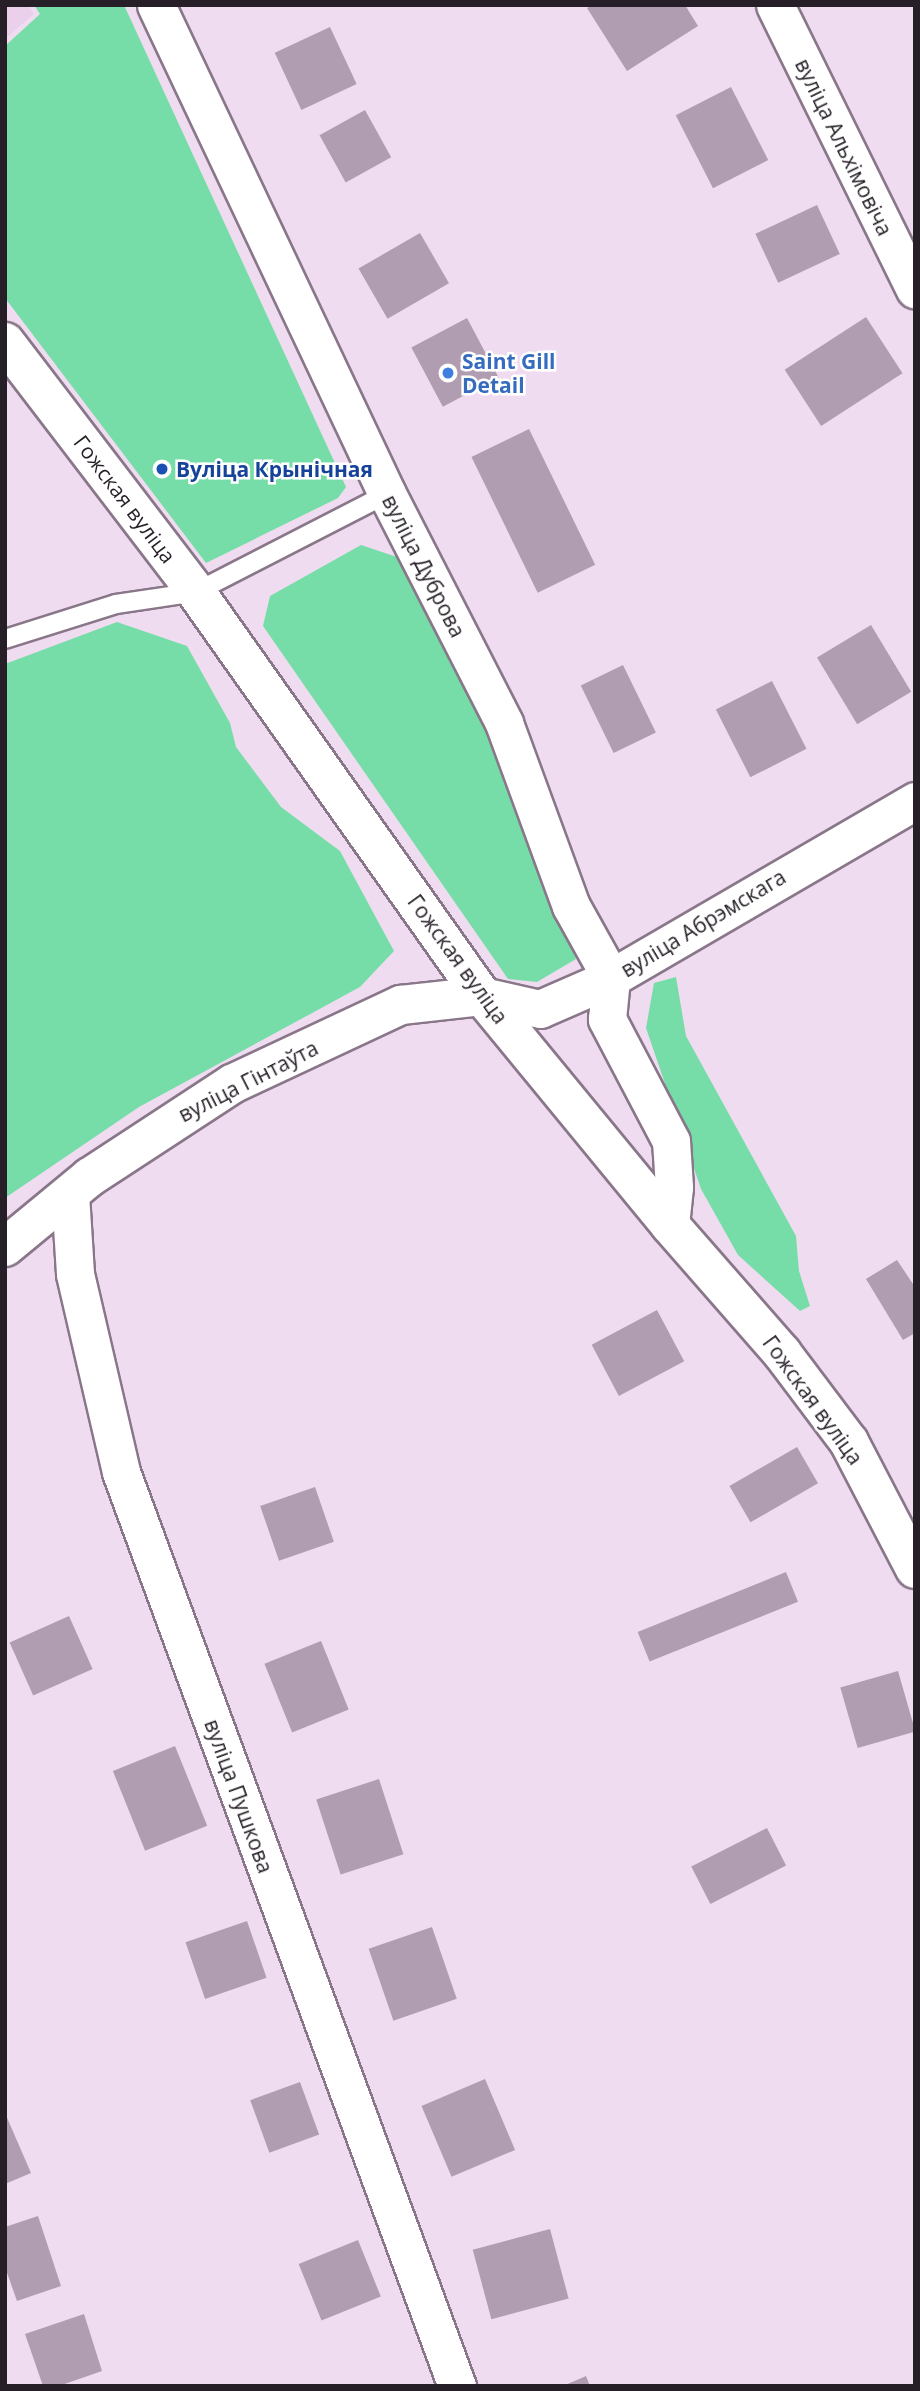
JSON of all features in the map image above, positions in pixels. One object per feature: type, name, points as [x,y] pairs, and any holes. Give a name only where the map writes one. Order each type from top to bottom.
[{"type":"street","name":"вуліца Дуброва","points":[[156,5],[387,494],[504,723],[571,906],[611,978]]},
{"type":"street","name":"вуліца Альхімовіча","points":[[775,5],[915,289]]},
{"type":"street","name":"Гожская вуліца","points":[[5,342],[195,592],[482,996],[670,1225],[782,1353],[849,1442],[915,1569]]},
{"type":"street","name":"вуліца Абрэмскага","points":[[670,1225],[674,1187],[671,1141],[607,1019],[611,978],[915,800]]},
{"type":"street","points":[[482,996],[540,1009],[611,978]]},
{"type":"street","name":"вуліца Гінтаўта","points":[[5,1247],[70,1194],[172,1119],[232,1084],[401,1005],[482,996]]},
{"type":"street","name":"вуліца Пушкова","points":[[70,1194],[75,1274],[121,1472],[457,2386]]},
{"type":"lane","points":[[5,639],[116,604],[195,592],[387,494]]},
{"type":"shaded area","points":[[5,5],[28,5],[34,14],[5,39]]},
{"type":"green space","points":[[34,5],[124,5],[346,487],[338,498],[206,563],[5,298],[5,46],[40,14]]},
{"type":"green space","points":[[361,545],[397,557],[474,701],[576,959],[537,982],[508,979],[263,626],[270,596]]},
{"type":"green space","points":[[117,622],[187,646],[230,723],[236,747],[281,807],[340,851],[394,951],[360,987],[139,1107],[5,1198],[5,664]]},
{"type":"green space","points":[[676,977],[686,1036],[796,1236],[799,1271],[810,1306],[800,1311],[738,1255],[701,1189],[646,1028],[654,983]]},
{"type":"building","points":[[592,5],[685,5],[698,26],[627,71],[587,8]]},
{"type":"building","points":[[330,27],[357,84],[301,110],[275,53]]},
{"type":"building","points":[[731,87],[768,160],[713,188],[676,115]]},
{"type":"building","points":[[365,110],[391,157],[346,182],[320,135]]},
{"type":"building","points":[[817,205],[840,254],[778,283],[755,234]]},
{"type":"building","points":[[420,233],[449,283],[388,319],[359,268]]},
{"type":"building","points":[[866,317],[902,373],[821,426],[785,370]]},
{"type":"building","points":[[467,318],[498,377],[443,407],[411,348]]},
{"type":"building","points":[[529,429],[595,565],[538,593],[471,457]]},
{"type":"building","points":[[871,625],[911,692],[857,724],[817,657]]},
{"type":"building","points":[[623,665],[656,732],[614,753],[581,686]]},
{"type":"building","points":[[772,681],[807,749],[750,777],[716,710]]},
{"type":"building","points":[[897,1260],[915,1287],[915,1333],[903,1340],[866,1279]]},
{"type":"building","points":[[657,1310],[684,1361],[619,1396],[592,1345]]},
{"type":"building","points":[[797,1447],[818,1483],[750,1522],[729,1486]]},
{"type":"building","points":[[315,1487],[334,1542],[279,1561],[260,1506]]},
{"type":"building","points":[[786,1572],[798,1602],[650,1662],[638,1632]]},
{"type":"building","points":[[69,1616],[93,1669],[33,1695],[10,1642]]},
{"type":"building","points":[[321,1641],[349,1710],[292,1732],[264,1664]]},
{"type":"building","points":[[898,1671],[915,1732],[858,1748],[840,1688]]},
{"type":"building","points":[[175,1746],[207,1826],[145,1851],[113,1771]]},
{"type":"building","points":[[379,1779],[403,1854],[341,1875],[316,1799]]},
{"type":"building","points":[[767,1828],[786,1865],[710,1904],[691,1867]]},
{"type":"building","points":[[247,1921],[267,1978],[205,1999],[186,1942]]},
{"type":"building","points":[[432,1927],[457,1999],[393,2021],[369,1949]]},
{"type":"building","points":[[485,2079],[515,2150],[452,2177],[421,2106]]},
{"type":"building","points":[[300,2082],[319,2135],[269,2153],[250,2100]]},
{"type":"building","points":[[5,2113],[31,2173],[5,2184]]},
{"type":"building","points":[[38,2216],[61,2286],[17,2301],[5,2267],[5,2227]]},
{"type":"building","points":[[550,2229],[569,2299],[491,2319],[473,2250]]},
{"type":"building","points":[[358,2240],[381,2297],[322,2321],[299,2264]]},
{"type":"building","points":[[84,2314],[102,2371],[59,2386],[43,2386],[25,2334]]},
{"type":"building","points":[[586,2376],[590,2386],[563,2386]]},
{"type":"place","name":"Saint Gill Detail","points":[[448,373]]},
{"type":"place","name":"Вуліца Крынічная","points":[[162,469]]}]
